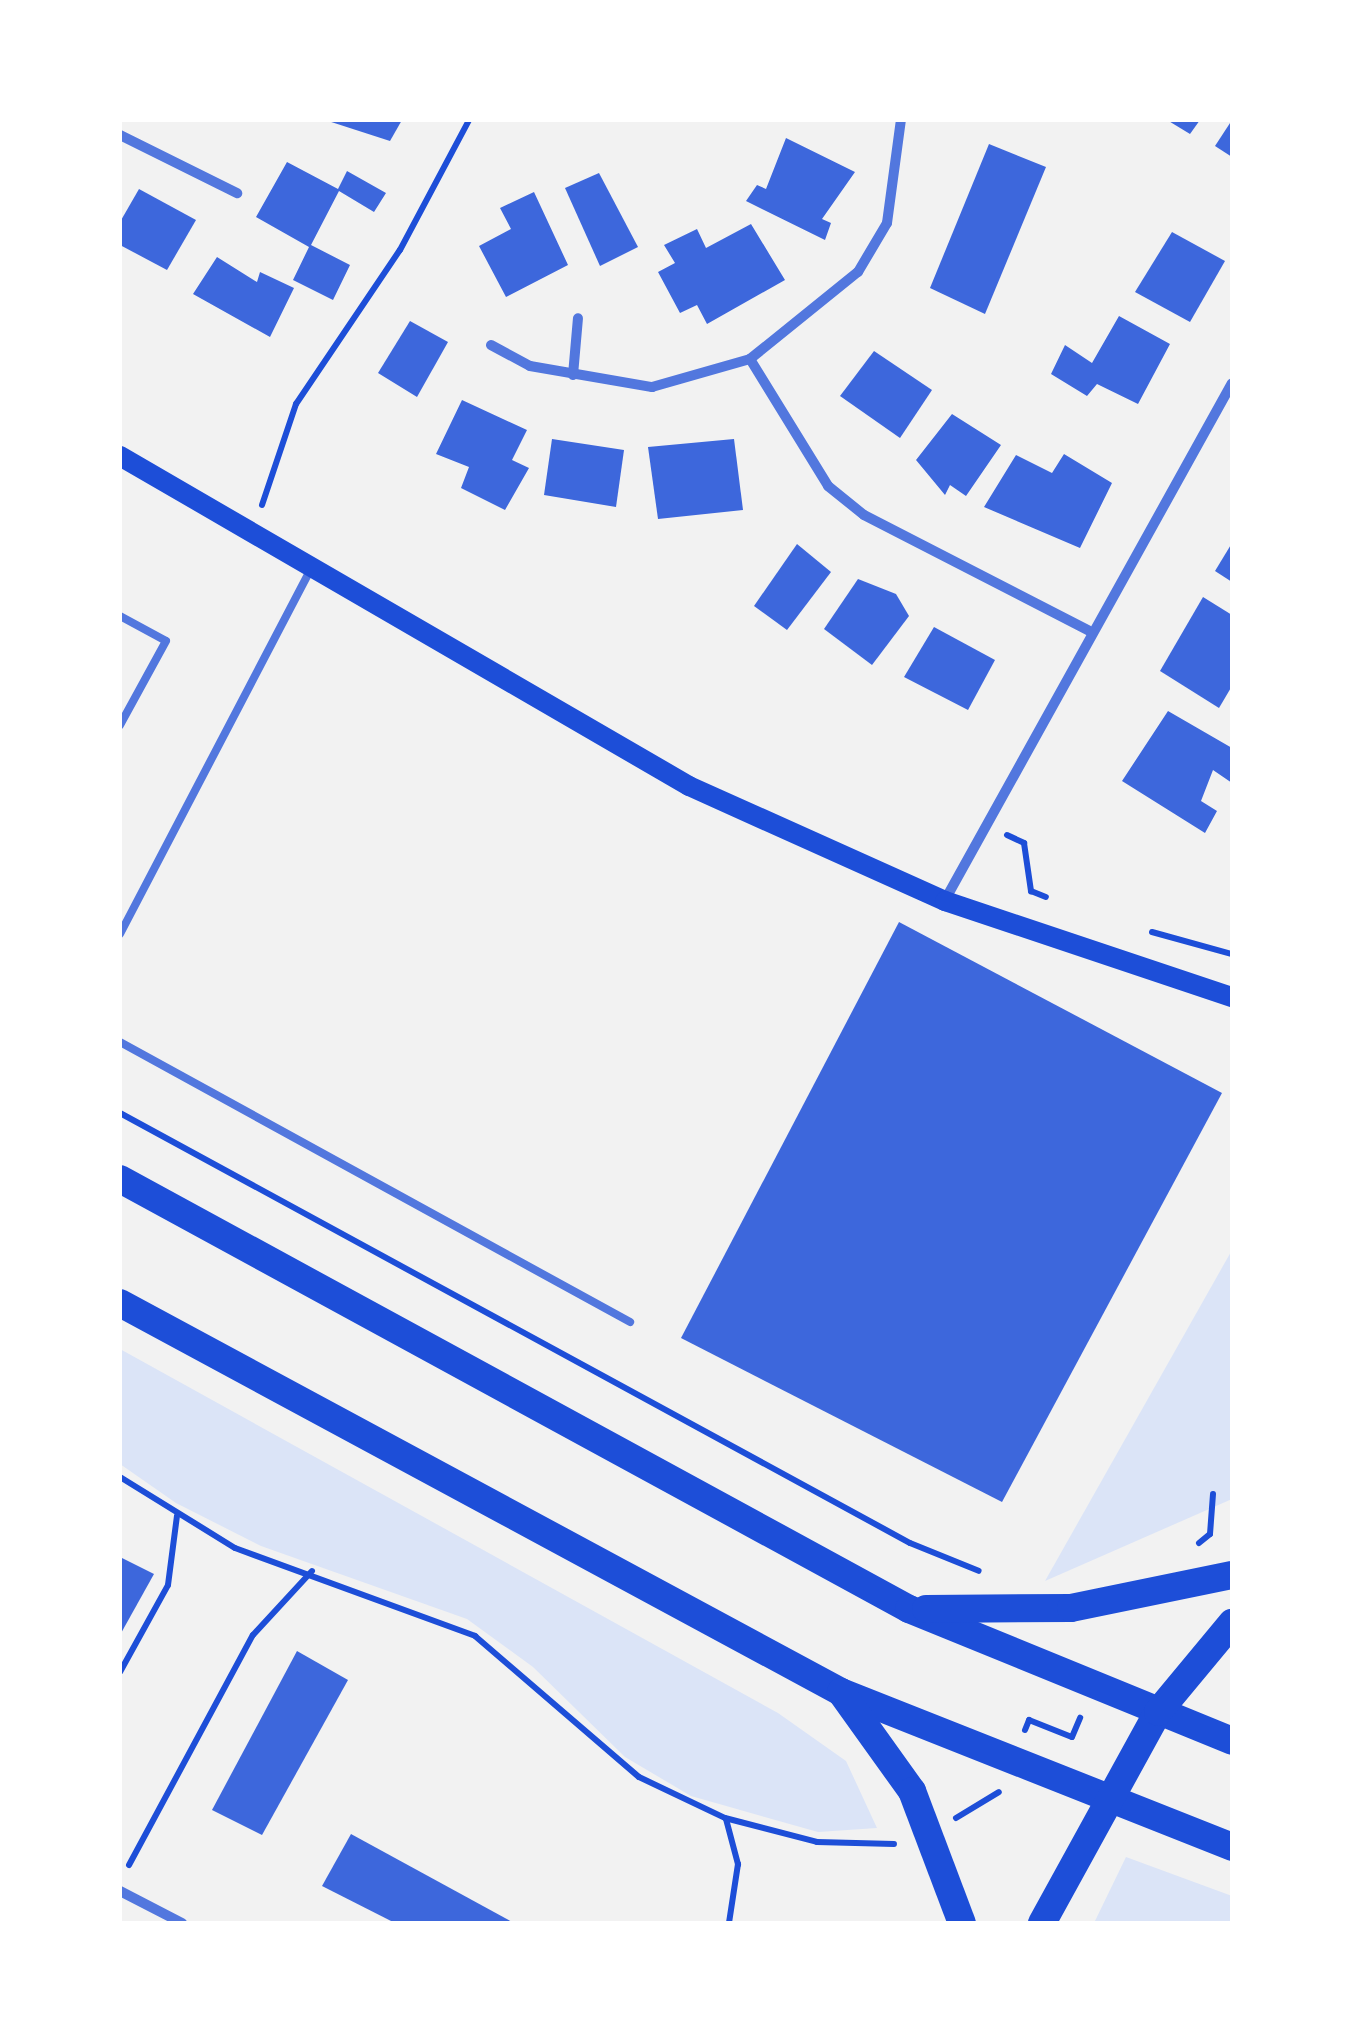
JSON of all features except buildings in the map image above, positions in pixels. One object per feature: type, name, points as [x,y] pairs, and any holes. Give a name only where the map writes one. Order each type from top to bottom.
[{"type":"highway","points":[[120,1179],[909,1609],[1232,1742]]},
{"type":"highway","points":[[120,1303],[841,1692],[1105,1803],[1232,1847]]},
{"type":"highway","points":[[909,1609],[1070,1608],[1232,1575]]},
{"type":"highway","points":[[1042,1923],[1158,1712],[1232,1622]]},
{"type":"highway","points":[[841,1692],[930,1830],[962,1923]]},
{"type":"main road","points":[[120,456],[689,786],[945,901],[1232,997]]},
{"type":"street","points":[[491,345],[573,375],[652,388],[750,359],[858,272],[887,223],[901,120]]},
{"type":"street","points":[[120,135],[236,192]]},
{"type":"street","points":[[573,375],[578,318]]},
{"type":"street","points":[[750,359],[784,428],[840,496],[1088,630]]},
{"type":"street","points":[[945,901],[1088,630],[1232,383]]},
{"type":"street","points":[[120,1890],[182,1923]]},
{"type":"lane","points":[[120,934],[311,568]]},
{"type":"lane","points":[[120,616],[166,641],[120,726]]},
{"type":"lane","points":[[120,1042],[630,1322]]},
{"type":"path","points":[[252,534],[296,404],[400,250],[469,120]]},
{"type":"path","points":[[984,824],[1024,843],[1031,891],[1064,904]]},
{"type":"path","points":[[1130,926],[1232,954]]},
{"type":"path","points":[[120,1114],[910,1543],[996,1574]]},
{"type":"path","points":[[120,1477],[177,1516],[236,1548],[312,1571],[475,1636],[639,1777],[725,1818],[817,1842],[900,1844],[996,1800],[1029,1720],[1072,1736],[1093,1684]]},
{"type":"path","points":[[1192,1585],[1179,1560],[1210,1534],[1212,1494]]},
{"type":"path","points":[[120,1672],[168,1584],[177,1516]]},
{"type":"path","points":[[120,1882],[253,1635],[312,1571]]},
{"type":"path","points":[[725,1818],[738,1864],[729,1923]]},
{"type":"shaded area","points":[[1232,1250],[1232,1499],[1045,1581]]},
{"type":"shaded area","points":[[120,1349],[778,1713],[846,1761],[877,1828],[818,1832],[691,1796],[625,1757],[533,1667],[467,1619],[261,1546],[176,1503],[120,1464]]},
{"type":"shaded area","points":[[1126,1857],[1232,1896],[1232,1923],[1094,1923]]}]
